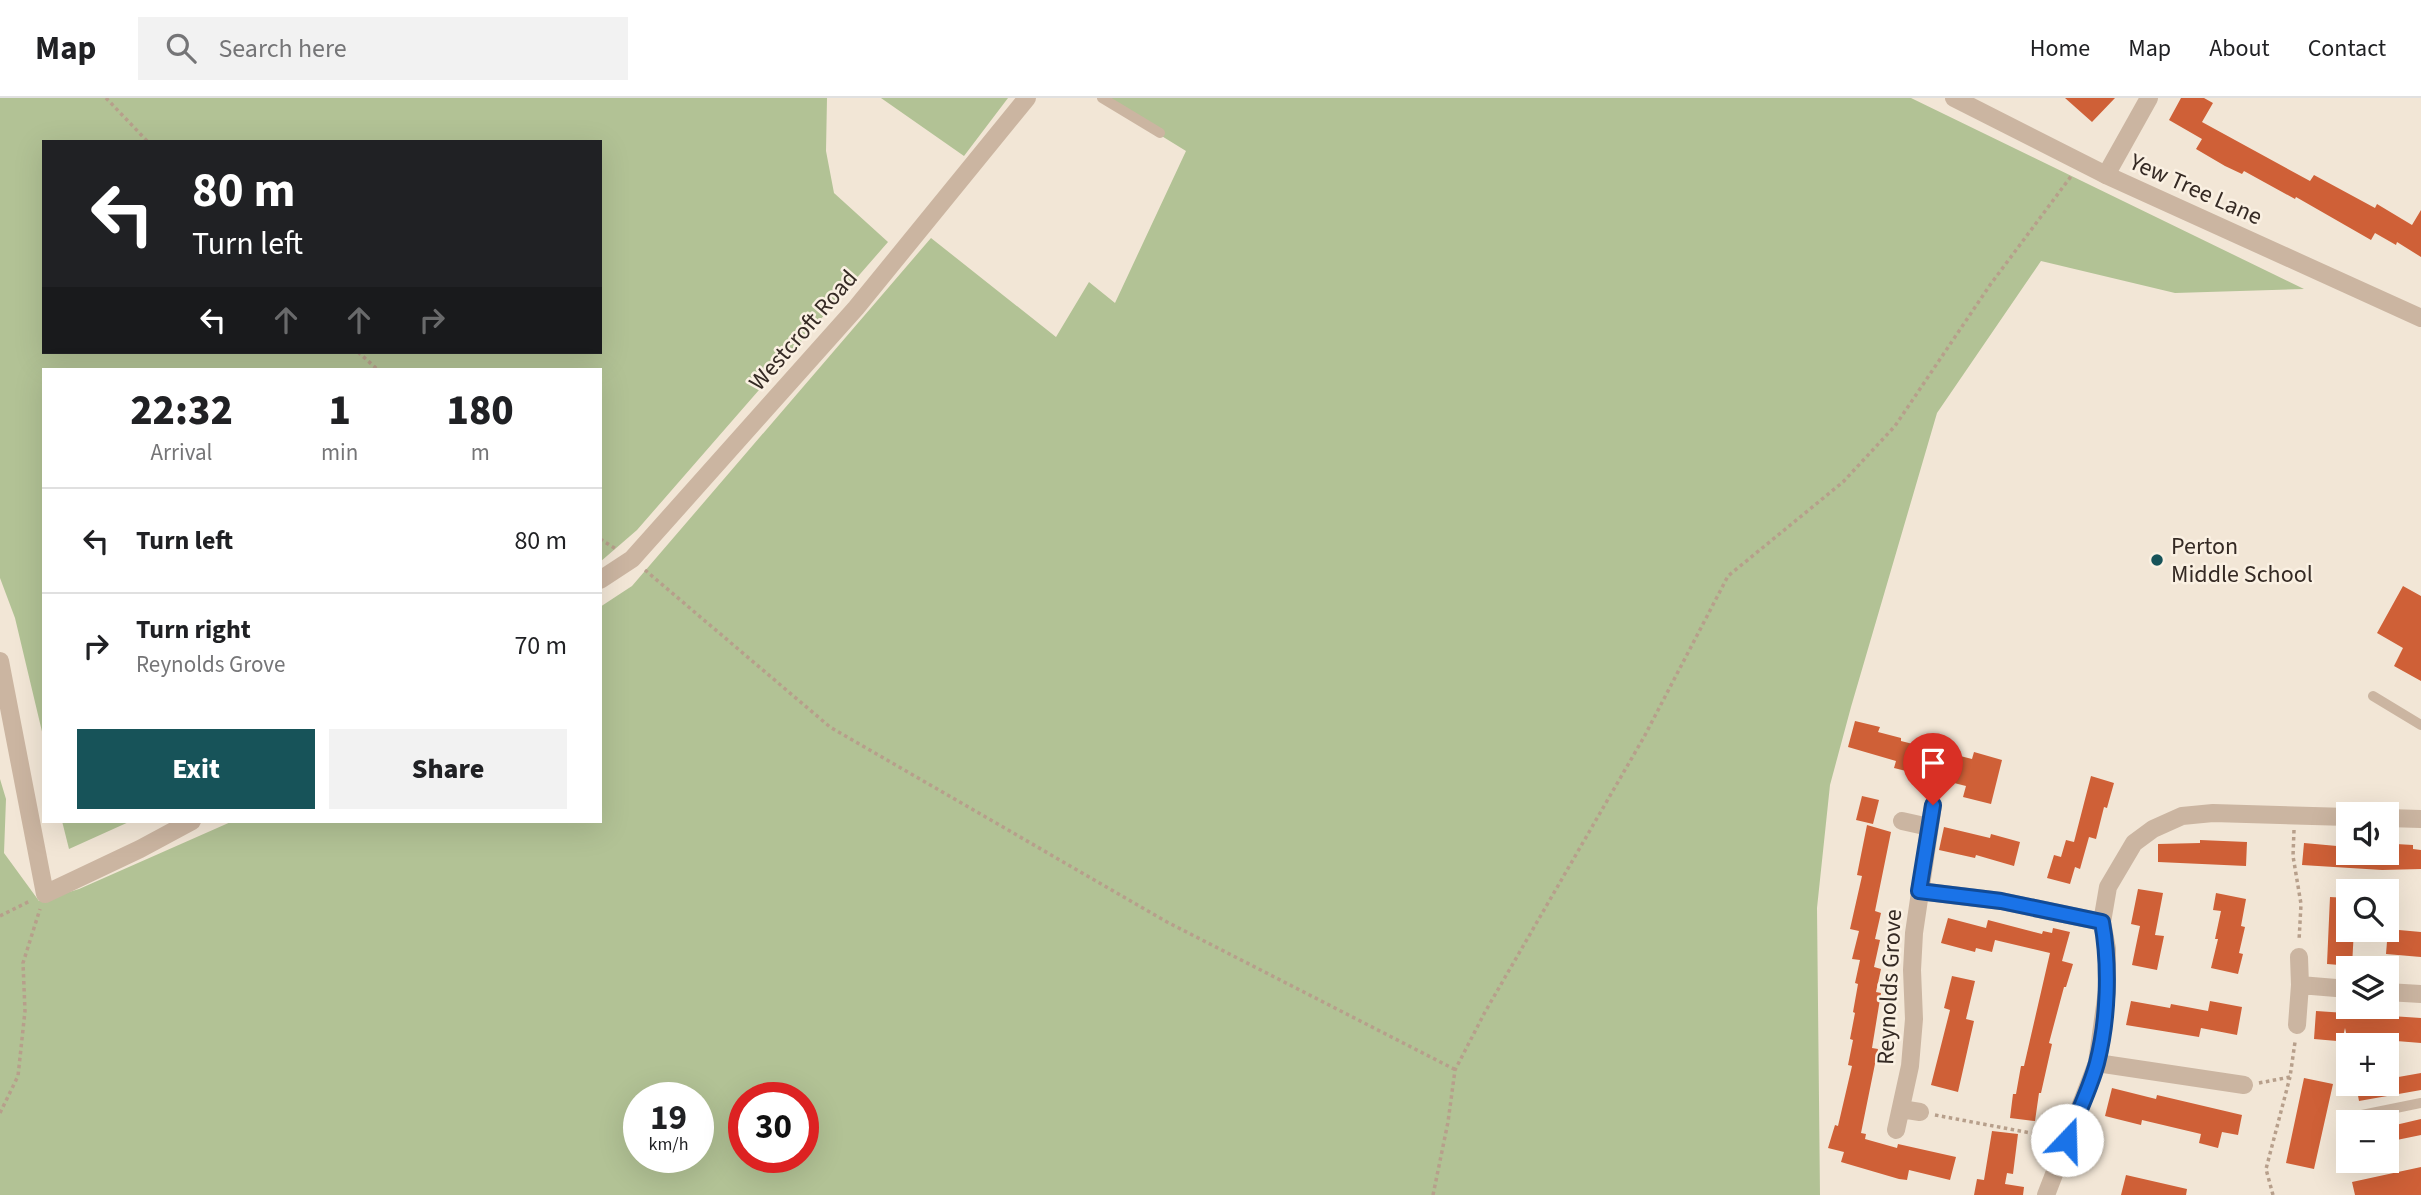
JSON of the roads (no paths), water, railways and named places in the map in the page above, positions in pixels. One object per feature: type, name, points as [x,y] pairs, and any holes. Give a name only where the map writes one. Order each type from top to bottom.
[{"type":"street","name":"Westcroft Road","points":[[602,579],[632,559],[856,308],[1027,98]]},
{"type":"street","name":"Yew Tree Lane","points":[[1954,98],[2106,175],[2421,318]]},
{"type":"street","points":[[2106,175],[2149,98]]},
{"type":"street","points":[[0,661],[45,894],[188,823]]},
{"type":"street","name":"Reynolds Grove","points":[[1896,1130],[1910,1066],[1914,1019],[1912,970],[1919,891],[1933,805]]},
{"type":"street","points":[[2046,1195],[2097,1063],[2107,991],[2107,949],[2102,922],[2108,887],[2134,843],[2153,829],[2182,816],[2213,813],[2336,817]]},
{"type":"street","points":[[2399,818],[2421,819]]},
{"type":"street","points":[[1902,821],[1929,827]]},
{"type":"street","points":[[1919,891],[2001,901],[2102,922]]},
{"type":"street","points":[[2297,1025],[2299,957]]},
{"type":"street","points":[[2300,985],[2336,988]]},
{"type":"street","points":[[2399,993],[2421,994]]},
{"type":"street","points":[[2097,1063],[2244,1086]]},
{"type":"street","points":[[1901,1109],[1920,1112]]},
{"type":"lane","points":[[1102,98],[1160,133]]},
{"type":"lane","points":[[2373,696],[2421,725]]},
{"type":"lane","points":[[2387,1110],[2421,1103]]},
{"type":"place","name":"Perton Middle School","points":[[2157,560]]}]
